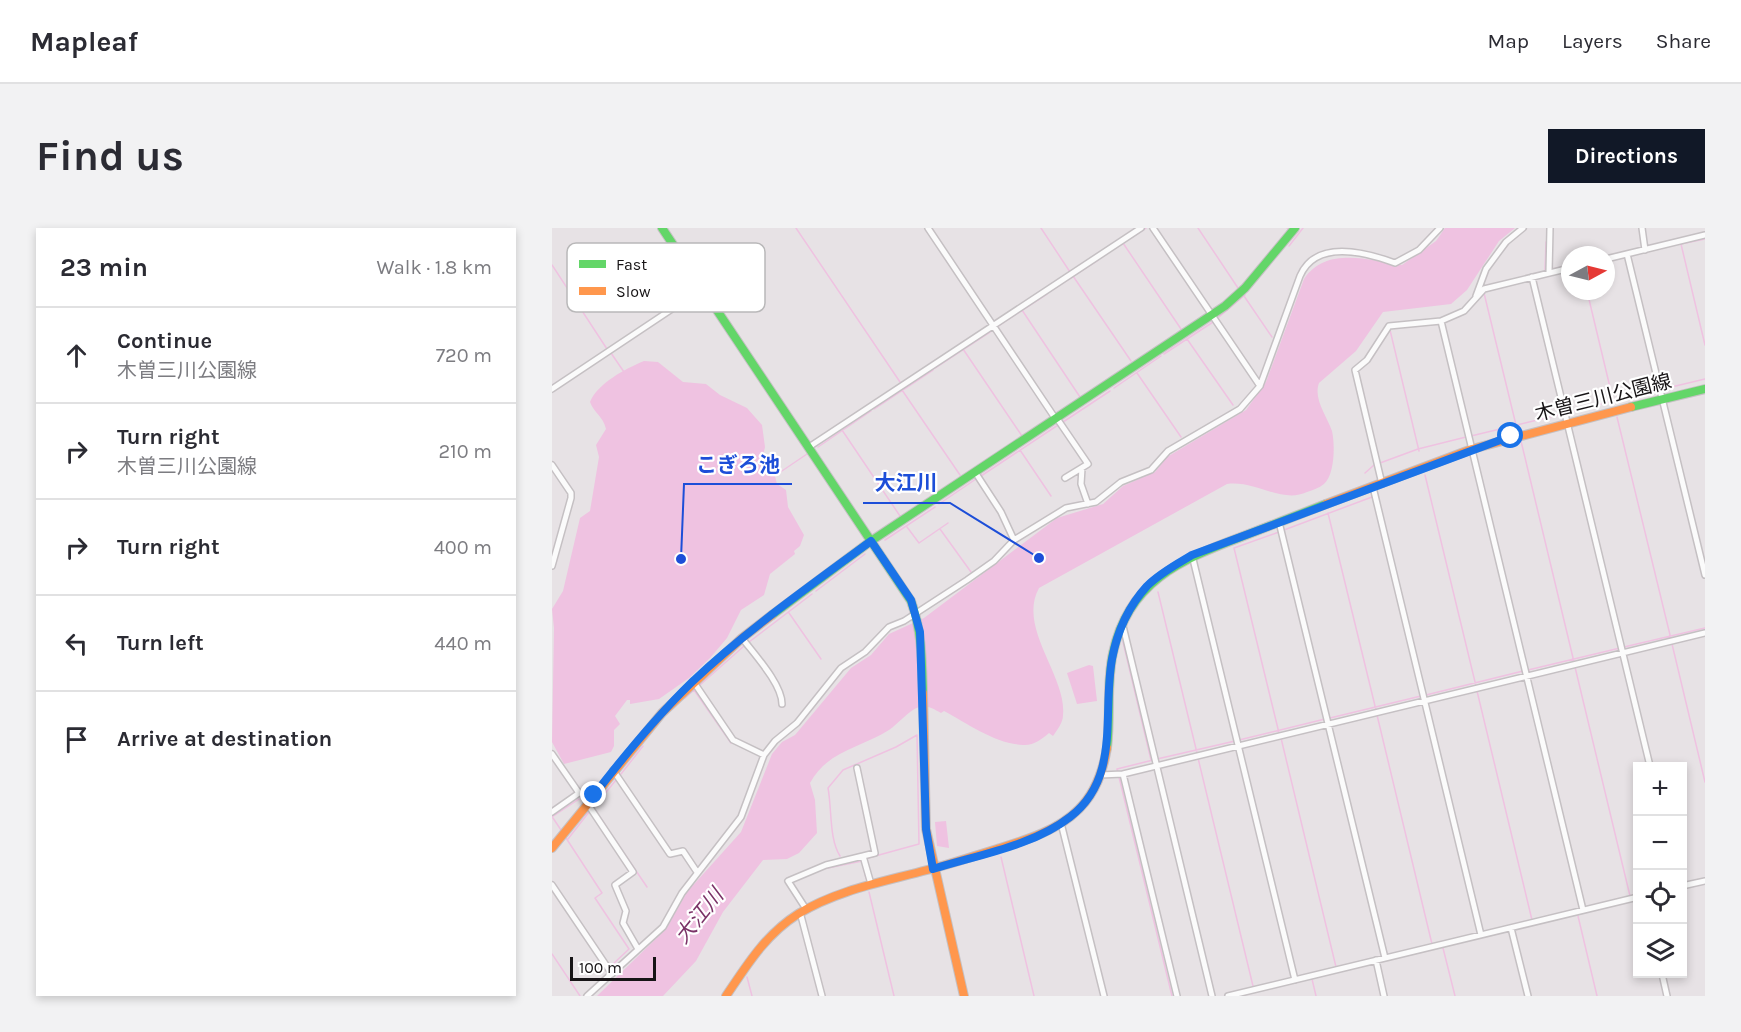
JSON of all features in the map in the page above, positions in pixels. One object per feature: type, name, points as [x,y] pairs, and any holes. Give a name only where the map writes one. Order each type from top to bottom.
[{"type":"street","points":[[662,228],[672,243]]},
{"type":"street","points":[[928,228],[1088,464],[1065,478]]},
{"type":"street","points":[[809,447],[1140,228]]},
{"type":"street","points":[[1153,228],[1260,386]]},
{"type":"street","points":[[552,848],[613,770],[693,681],[742,638],[871,541],[1211,315],[1245,288],[1295,228]]},
{"type":"street","points":[[587,996],[663,927],[697,872],[741,817],[764,755],[775,741],[797,723],[841,668],[865,652],[889,627],[917,616],[994,561],[1014,540],[1066,508],[1088,504],[1106,496],[1121,482],[1151,470],[1168,451],[1240,409],[1260,386],[1304,266],[1328,253],[1346,251],[1395,263],[1419,250],[1440,228]]},
{"type":"street","points":[[1475,301],[1486,269],[1506,242],[1523,228]]},
{"type":"street","points":[[1549,273],[1550,228]]},
{"type":"street","points":[[1642,228],[1645,250]]},
{"type":"street","points":[[1615,257],[1705,235]]},
{"type":"street","points":[[1627,254],[1705,575]]},
{"type":"street","points":[[1382,484],[1355,370],[1367,360],[1389,326],[1441,321],[1464,311],[1484,289],[1561,270]]},
{"type":"street","points":[[1532,277],[1649,762]]},
{"type":"street","points":[[552,389],[668,312]]},
{"type":"street","points":[[718,312],[906,592],[917,616],[922,651],[926,829],[933,869],[964,996]]},
{"type":"street","points":[[1441,321],[1583,910]]},
{"type":"street","name":"木曽三川公園線","points":[[726,996],[766,940],[803,911],[830,897],[933,869],[1012,844],[1061,823],[1081,808],[1100,775],[1108,732],[1111,662],[1122,625],[1135,602],[1149,585],[1192,555],[1472,449],[1568,422],[1705,389]]},
{"type":"street","points":[[552,465],[571,494],[571,498],[552,566]]},
{"type":"street","points":[[1082,468],[1081,484],[1088,504]]},
{"type":"street","points":[[975,472],[1014,540]]},
{"type":"street","points":[[1373,487],[1481,935]]},
{"type":"street","points":[[1279,522],[1384,958]]},
{"type":"street","points":[[1192,555],[1295,980]]},
{"type":"street","points":[[1122,625],[1212,996]]},
{"type":"street","points":[[1100,775],[1123,774],[1156,762],[1238,742],[1622,649],[1705,633]]},
{"type":"street","points":[[742,638],[782,696],[782,704]]},
{"type":"street","points":[[693,681],[733,740],[764,755]]},
{"type":"street","points":[[552,754],[579,794]]},
{"type":"street","points":[[822,996],[803,911],[788,881],[826,865],[875,853],[857,768]]},
{"type":"street","points":[[613,770],[670,854],[683,851],[697,872]]},
{"type":"street","points":[[1123,774],[1177,996]]},
{"type":"street","points":[[552,812],[579,794],[594,795]]},
{"type":"street","points":[[588,803],[633,872],[615,885],[626,911],[623,923],[638,949]]},
{"type":"street","points":[[1061,823],[1104,996]]},
{"type":"street","points":[[863,856],[871,884]]},
{"type":"street","points":[[1687,885],[1705,881]]},
{"type":"street","points":[[552,885],[612,974]]},
{"type":"street","points":[[1228,996],[1246,994],[1295,980],[1633,898]]},
{"type":"street","points":[[1511,928],[1528,996]]},
{"type":"street","points":[[1376,960],[1384,996]]},
{"type":"street","points":[[1663,978],[1667,996]]},
{"type":"water","points":[[1445,228],[1515,228],[1499,241],[1467,290],[1451,304],[1383,312],[1356,351],[1319,383],[1319,401],[1332,431],[1334,443],[1332,466],[1324,484],[1298,495],[1288,495],[1248,485],[1227,484],[1039,588],[1034,603],[1034,619],[1062,700],[1063,718],[1053,736],[1049,733],[1030,744],[1013,744],[982,733],[944,711],[941,713],[925,707],[915,709],[889,730],[836,756],[817,772],[810,783],[815,800],[817,833],[799,853],[787,859],[763,860],[723,912],[696,961],[663,996],[597,996],[666,929],[687,892],[741,832],[772,754],[782,742],[795,735],[851,668],[871,655],[889,634],[924,618],[1057,518],[1103,504],[1123,486],[1155,472],[1167,457],[1246,410],[1266,382],[1304,279],[1313,269],[1324,262],[1349,258],[1402,265],[1436,241]]},
{"type":"water","points":[[644,361],[658,362],[683,382],[706,384],[720,395],[747,408],[762,425],[765,447],[763,456],[768,471],[774,472],[777,484],[786,490],[788,507],[804,535],[800,546],[794,551],[795,554],[770,574],[764,595],[741,610],[727,638],[710,658],[689,678],[659,699],[630,704],[630,700],[627,700],[615,716],[620,724],[614,730],[614,746],[611,752],[564,764],[552,742],[554,628],[552,609],[563,591],[580,518],[590,511],[599,457],[596,445],[606,429],[590,402],[606,383],[621,372]]},
{"type":"water","points":[[1089,665],[1093,666],[1097,701],[1077,704],[1067,673]]},
{"type":"water","points":[[946,821],[949,848],[937,846],[935,822]]},
{"type":"waterway","points":[[796,228],[900,382]]},
{"type":"waterway","points":[[1041,228],[1070,272]]},
{"type":"waterway","points":[[1100,258],[1146,228]]},
{"type":"waterway","points":[[1198,228],[1238,288]]},
{"type":"waterway","points":[[1289,246],[1303,228]]},
{"type":"waterway","points":[[1705,239],[1681,244],[1705,345]]},
{"type":"waterway","points":[[1545,270],[1546,242]]},
{"type":"waterway","points":[[1123,243],[1181,329]]},
{"type":"waterway","points":[[1049,292],[1098,260]]},
{"type":"waterway","points":[[552,265],[567,288]]},
{"type":"waterway","points":[[1553,269],[1561,267]]},
{"type":"waterway","points":[[1073,276],[1131,361]]},
{"type":"waterway","points":[[1484,293],[1516,425]]},
{"type":"waterway","points":[[998,326],[1047,294]]},
{"type":"waterway","points":[[1219,317],[1245,295]]},
{"type":"waterway","points":[[1244,296],[1272,337]]},
{"type":"waterway","points":[[1589,300],[1614,404]]},
{"type":"waterway","points":[[1022,310],[1080,397]]},
{"type":"waterway","points":[[583,312],[607,349]]},
{"type":"waterway","points":[[1164,354],[1213,322]]},
{"type":"waterway","points":[[1390,330],[1419,451]]},
{"type":"waterway","points":[[935,368],[990,332]]},
{"type":"waterway","points":[[1187,339],[1233,405]]},
{"type":"waterway","points":[[963,349],[1022,436]]},
{"type":"waterway","points":[[611,353],[624,372]]},
{"type":"waterway","points":[[1114,388],[1161,356]]},
{"type":"waterway","points":[[874,409],[933,370]]},
{"type":"waterway","points":[[1137,373],[1181,437]]},
{"type":"waterway","points":[[1663,389],[1705,379]]},
{"type":"waterway","points":[[902,390],[960,475]]},
{"type":"waterway","points":[[1063,422],[1110,391]]},
{"type":"waterway","points":[[1632,397],[1657,391]]},
{"type":"waterway","points":[[1605,403],[1626,398]]},
{"type":"waterway","points":[[1567,413],[1601,404]]},
{"type":"waterway","points":[[818,447],[871,411]]},
{"type":"waterway","points":[[1471,436],[1562,414]]},
{"type":"waterway","points":[[1617,417],[1671,639]]},
{"type":"waterway","points":[[981,476],[1058,425]]},
{"type":"waterway","points":[[842,430],[900,516]]},
{"type":"waterway","points":[[1380,463],[1418,449],[1466,437]]},
{"type":"waterway","points":[[1521,441],[1574,662]]},
{"type":"waterway","points":[[1020,450],[1051,496]]},
{"type":"waterway","points":[[776,475],[807,454]]},
{"type":"waterway","points":[[1365,473],[1374,465]]},
{"type":"waterway","points":[[1425,475],[1476,686]]},
{"type":"waterway","points":[[939,504],[976,479]]},
{"type":"waterway","points":[[1284,530],[1372,497]]},
{"type":"waterway","points":[[885,540],[935,507]]},
{"type":"waterway","points":[[1328,513],[1376,710]]},
{"type":"waterway","points":[[907,527],[919,543],[948,523]]},
{"type":"waterway","points":[[940,529],[971,572]]},
{"type":"waterway","points":[[1279,532],[1234,548],[1279,733]]},
{"type":"waterway","points":[[816,591],[865,554]]},
{"type":"waterway","points":[[1158,592],[1197,753]]},
{"type":"waterway","points":[[749,642],[812,594]]},
{"type":"waterway","points":[[789,613],[821,659]]},
{"type":"waterway","points":[[1624,647],[1705,628]]},
{"type":"waterway","points":[[1123,642],[1151,760]]},
{"type":"waterway","points":[[1672,644],[1705,782]]},
{"type":"waterway","points":[[700,685],[744,646]]},
{"type":"waterway","points":[[1528,670],[1620,648]]},
{"type":"waterway","points":[[1575,667],[1630,896]]},
{"type":"waterway","points":[[1426,695],[1523,671]]},
{"type":"waterway","points":[[685,698],[694,690],[731,743]]},
{"type":"waterway","points":[[1477,691],[1532,920]]},
{"type":"waterway","points":[[1330,718],[1421,696]]},
{"type":"waterway","points":[[1377,715],[1432,944]]},
{"type":"waterway","points":[[1239,740],[1325,719]]},
{"type":"waterway","points":[[840,856],[832,833],[828,788],[843,770],[896,747],[917,735]]},
{"type":"waterway","points":[[868,858],[919,844],[917,735]]},
{"type":"waterway","points":[[1281,738],[1336,967]]},
{"type":"waterway","points":[[1157,759],[1235,741]]},
{"type":"waterway","points":[[621,774],[643,746]]},
{"type":"waterway","points":[[1198,758],[1253,986]]},
{"type":"waterway","points":[[1118,772],[1117,769],[1153,760]]},
{"type":"waterway","points":[[1119,777],[1172,996]]},
{"type":"waterway","points":[[593,808],[616,780]]},
{"type":"waterway","points":[[552,817],[579,799]]},
{"type":"waterway","points":[[593,807],[606,826]]},
{"type":"waterway","points":[[568,839],[589,812]]},
{"type":"waterway","points":[[553,818],[561,830]]},
{"type":"waterway","points":[[609,831],[647,887]]},
{"type":"waterway","points":[[566,838],[602,893],[595,898],[629,949],[612,965]]},
{"type":"waterway","points":[[1001,857],[1034,996]]},
{"type":"waterway","points":[[828,868],[862,861]]},
{"type":"waterway","points":[[863,865],[866,878]]},
{"type":"waterway","points":[[869,892],[894,996]]},
{"type":"waterway","points":[[1578,916],[1597,996]]},
{"type":"waterway","points":[[1443,948],[1455,996]]},
{"type":"waterway","points":[[552,954],[580,996]]},
{"type":"waterway","points":[[747,977],[752,996]]},
{"type":"waterway","points":[[1312,979],[1316,996]]},
{"type":"traffic: fast","points":[[662,228],[672,243]]},
{"type":"traffic: fast","points":[[772,615],[871,541],[1225,306],[1245,288],[1295,228]]},
{"type":"traffic: fast","points":[[718,312],[911,601],[919,635],[923,693]]},
{"type":"traffic: fast","points":[[1631,407],[1705,389]]},
{"type":"traffic: fast","points":[[1107,748],[1113,653],[1120,629],[1131,608],[1144,591],[1160,577],[1197,555],[1326,504]]},
{"type":"traffic: slow","points":[[1326,504],[1472,449],[1631,407]]},
{"type":"traffic: slow","points":[[552,848],[662,713],[742,638],[772,615]]},
{"type":"traffic: slow","points":[[923,693],[926,829],[964,996]]},
{"type":"traffic: slow","points":[[726,996],[766,941],[786,922],[813,906],[861,888],[1019,842],[1061,823],[1079,809],[1090,796],[1101,773],[1107,748]]},
{"type":"place","name":"大江川","points":[[1039,558]]},
{"type":"place","name":"こぎろ池","points":[[681,559]]},
{"type":"route","points":[[594,795],[638,740],[693,681],[742,638],[871,541],[911,600],[920,632],[926,829],[933,869],[1036,835],[1061,823],[1081,808],[1097,784],[1106,755],[1111,662],[1117,639],[1124,620],[1149,585],[1170,568],[1192,555],[1511,436]]}]
